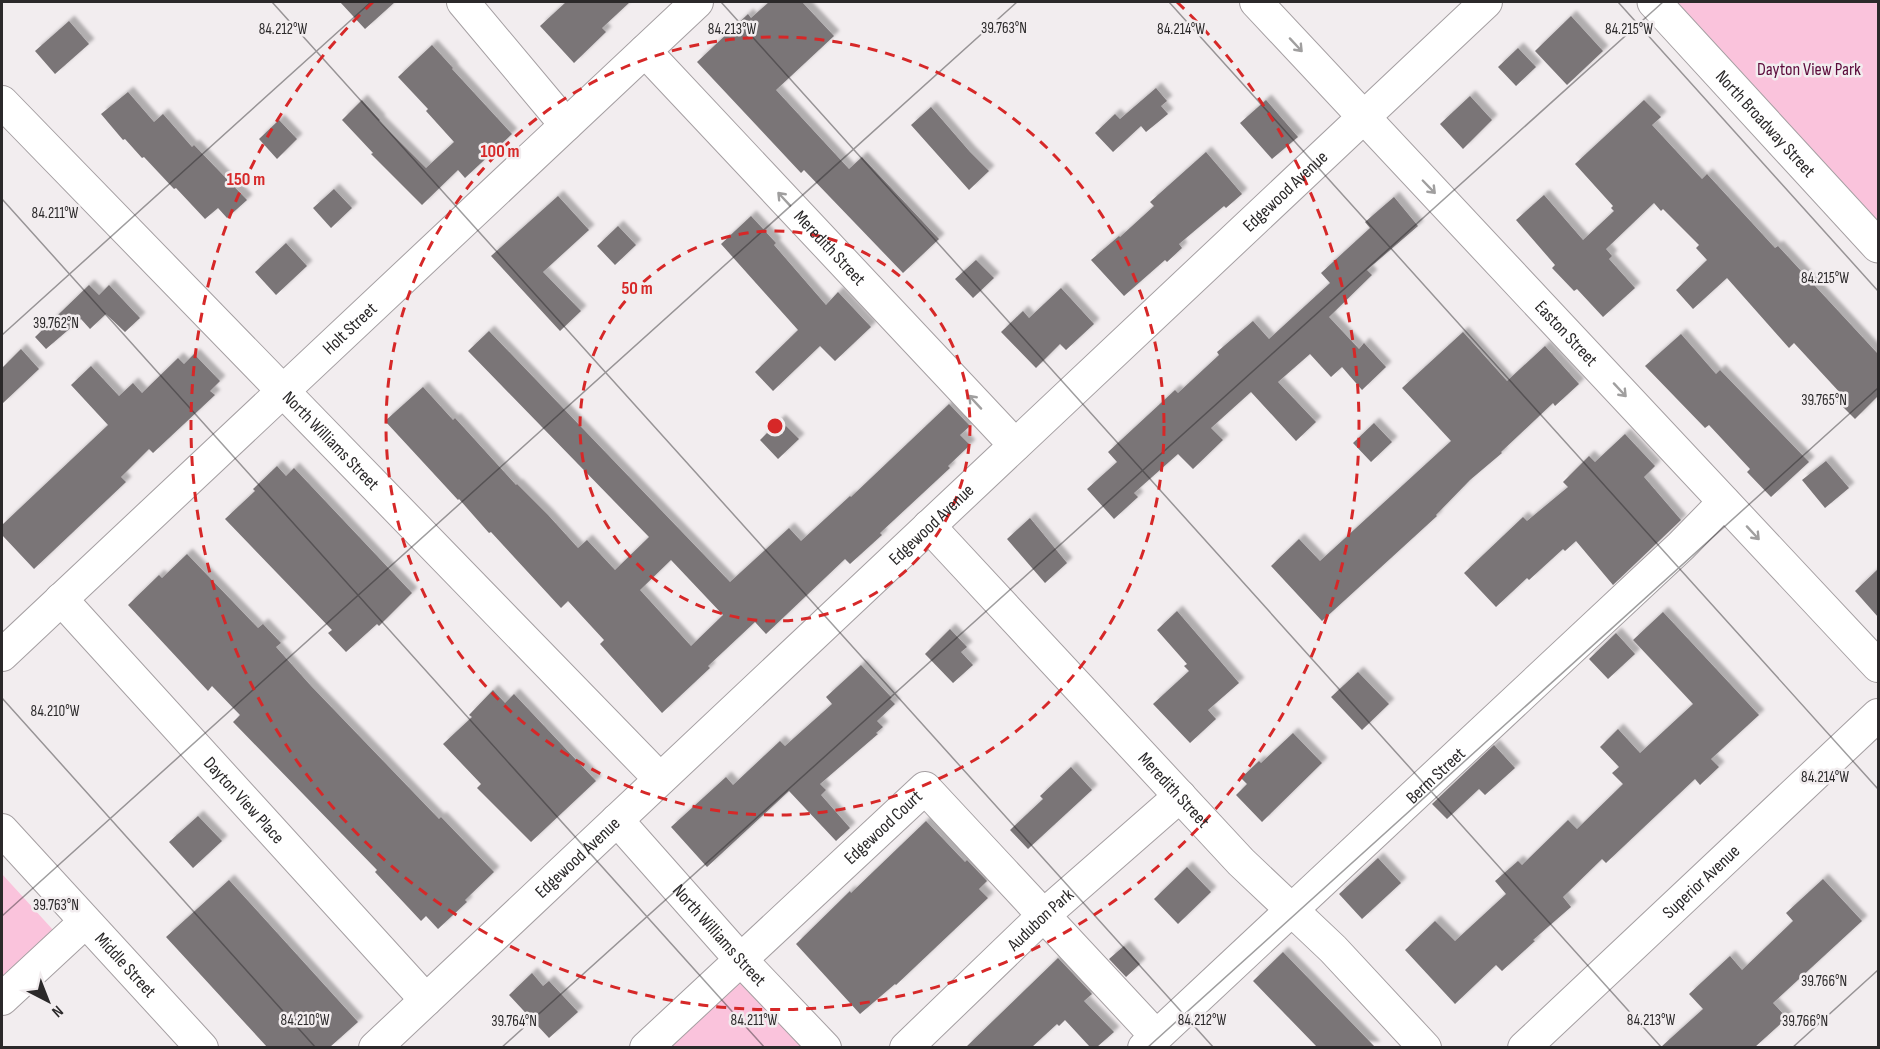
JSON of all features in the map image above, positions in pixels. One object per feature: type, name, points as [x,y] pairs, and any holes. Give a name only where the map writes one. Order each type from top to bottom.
[{"type":"street","points":[[463,2],[566,125]]},
{"type":"street","name":"Holt Street","points":[[2,655],[697,2]]},
{"type":"street","name":"Easton Street","points":[[1256,2],[1878,666]]},
{"type":"street","name":"Edgewood Avenue","points":[[375,1047],[1486,2]]},
{"type":"street","name":"North Broadway Street","points":[[1654,2],[1878,246]]},
{"type":"street","name":"Meredith Street","points":[[645,51],[1015,445]]},
{"type":"street","name":"North Williams Street","points":[[2,102],[660,779]]},
{"type":"street","name":"Berm Street","points":[[1150,1042],[1681,546],[1724,502]]},
{"type":"street","name":"Meredith Street","points":[[929,526],[1241,862],[1333,949],[1425,1047]]},
{"type":"street","name":"Dayton View Place","points":[[61,599],[426,1000]]},
{"type":"street","name":"Superior Avenue","points":[[1524,1047],[1878,715]]},
{"type":"street","name":"Edgewood Court","points":[[646,1047],[925,788],[1044,915],[1150,1042]]},
{"type":"street","name":"Audubon Park","points":[[906,1047],[1044,915],[1180,796]]},
{"type":"street","name":"North Williams Street","points":[[616,820],[741,960],[825,1047]]},
{"type":"street","name":"Middle Street","points":[[2,830],[202,1047]]},
{"type":"street","points":[[2,999],[85,922]]},
{"type":"green space","name":"Dayton View Park","points":[[1654,2],[1878,2],[1878,246]]},
{"type":"green space","points":[[2,874],[54,931],[2,980]]},
{"type":"green space","points":[[740,966],[816,1048],[652,1048]]},
{"type":"building","points":[[340,2],[395,2],[365,29]]},
{"type":"building","points":[[566,2],[630,2],[602,28],[606,32],[574,63],[540,26]]},
{"type":"building","points":[[769,2],[802,2],[834,36],[776,90],[849,169],[862,157],[939,239],[903,273],[804,170],[801,173],[697,62],[748,14],[751,18]]},
{"type":"building","points":[[1571,16],[1603,51],[1567,85],[1535,51]]},
{"type":"building","points":[[69,21],[89,44],[55,74],[35,51]]},
{"type":"building","points":[[432,45],[512,134],[465,178],[458,170],[422,205],[371,154],[373,153],[342,120],[362,100],[379,121],[426,168],[454,142],[426,111],[428,109],[398,77]]},
{"type":"building","points":[[1518,48],[1536,67],[1516,86],[1498,67]]},
{"type":"building","points":[[1156,88],[1167,101],[1161,106],[1168,114],[1146,132],[1141,126],[1113,152],[1095,133],[1115,114],[1120,119]]},
{"type":"building","points":[[128,92],[154,122],[163,114],[192,147],[194,145],[247,200],[227,218],[218,208],[205,219],[144,157],[142,158],[125,139],[123,140],[101,114]]},
{"type":"building","points":[[1470,96],[1492,120],[1463,149],[1440,124]]},
{"type":"building","points":[[1266,100],[1298,137],[1272,159],[1240,123]]},
{"type":"building","points":[[1644,100],[1661,117],[1652,125],[1702,179],[1707,174],[1775,248],[1778,246],[1878,354],[1878,396],[1855,419],[1837,401],[1843,396],[1794,343],[1789,348],[1727,278],[1693,309],[1676,290],[1707,260],[1696,248],[1699,245],[1654,203],[1606,249],[1612,256],[1609,259],[1635,288],[1603,317],[1577,289],[1574,291],[1552,268],[1555,265],[1516,220],[1544,195],[1583,240],[1614,211],[1611,208],[1613,206],[1575,164]]},
{"type":"building","points":[[931,107],[989,171],[969,190],[911,125]]},
{"type":"building","points":[[279,120],[297,139],[277,159],[259,139]]},
{"type":"building","points":[[1206,152],[1242,194],[1179,244],[1182,248],[1124,296],[1091,260],[1154,206],[1150,202]]},
{"type":"building","points":[[334,189],[352,208],[331,228],[313,208]]},
{"type":"building","points":[[558,196],[589,230],[543,272],[581,311],[560,331],[491,256]]},
{"type":"building","points":[[1394,197],[1418,226],[1367,270],[1372,275],[1329,317],[1359,349],[1364,343],[1386,367],[1362,390],[1342,367],[1331,377],[1310,354],[1278,382],[1316,422],[1296,441],[1251,392],[1211,428],[1223,440],[1193,469],[1178,454],[1134,493],[1138,497],[1114,519],[1087,489],[1117,462],[1108,452],[1175,390],[1178,393],[1219,355],[1217,352],[1253,321],[1269,339],[1330,283],[1321,273],[1370,228],[1365,222]]},
{"type":"building","points":[[751,216],[826,305],[838,292],[871,327],[835,361],[820,346],[773,391],[755,372],[798,330],[721,244]]},
{"type":"building","points":[[618,226],[636,245],[615,265],[597,246]]},
{"type":"building","points":[[286,243],[307,266],[276,295],[255,272]]},
{"type":"building","points":[[976,260],[994,278],[973,298],[955,279]]},
{"type":"building","points":[[89,285],[99,295],[109,285],[140,318],[125,332],[106,314],[90,329],[81,319],[46,349],[35,337]]},
{"type":"building","points":[[1061,288],[1094,324],[1066,350],[1060,344],[1036,368],[1001,332],[1023,311],[1029,318]]},
{"type":"building","points":[[489,331],[730,582],[789,528],[801,541],[949,404],[970,426],[960,435],[970,445],[948,466],[950,468],[850,564],[845,559],[766,634],[755,622],[662,713],[600,644],[604,640],[568,601],[561,608],[385,421],[423,387],[578,548],[587,540],[615,570],[649,537],[468,351]],"holes":[[[671,560],[723,615],[691,646],[640,590]]]},
{"type":"building","points":[[1463,332],[1507,381],[1545,346],[1579,384],[1555,406],[1553,403],[1502,453],[1470,480],[1437,516],[1322,621],[1271,566],[1299,539],[1320,561],[1451,441],[1402,388]]},
{"type":"building","points":[[1681,334],[1716,374],[1720,370],[1809,462],[1771,497],[1747,472],[1750,469],[1709,425],[1705,428],[1645,366]]},
{"type":"building","points":[[21,349],[39,369],[2,404],[2,368]]},
{"type":"building","points":[[194,354],[220,381],[210,391],[215,395],[153,453],[149,449],[121,477],[126,482],[34,569],[2,535],[2,525],[108,425],[71,385],[91,366],[119,396],[133,383],[142,393],[178,358],[184,364]]},
{"type":"building","points":[[780,420],[799,439],[778,459],[760,440]]},
{"type":"building","points":[[1374,423],[1392,442],[1371,462],[1353,443]]},
{"type":"building","points":[[1625,434],[1655,466],[1644,477],[1681,520],[1613,585],[1576,541],[1565,551],[1563,549],[1529,580],[1527,578],[1496,607],[1464,573],[1523,517],[1527,521],[1568,487],[1563,482],[1589,456],[1595,462]]},
{"type":"building","points":[[1826,461],[1849,488],[1825,508],[1802,480]]},
{"type":"building","points":[[277,466],[286,476],[294,468],[412,593],[379,626],[377,624],[346,652],[328,633],[332,630],[225,519],[255,491],[253,489]]},
{"type":"building","points":[[1030,518],[1067,563],[1045,583],[1007,539]]},
{"type":"building","points":[[187,554],[258,628],[263,624],[281,643],[276,647],[311,686],[439,819],[441,817],[494,872],[438,929],[426,916],[421,921],[375,872],[377,870],[233,722],[240,715],[212,686],[208,691],[128,605],[159,575],[162,578]]},
{"type":"building","points":[[1878,569],[1878,617],[1855,591]]},
{"type":"building","points":[[1177,611],[1239,683],[1208,710],[1216,719],[1190,743],[1153,704],[1189,671],[1184,666],[1187,664],[1157,630]]},
{"type":"building","points":[[1663,612],[1759,715],[1711,759],[1719,767],[1700,785],[1695,779],[1606,863],[1602,859],[1563,897],[1571,907],[1502,971],[1496,965],[1455,1004],[1405,950],[1435,921],[1455,941],[1506,894],[1495,881],[1518,861],[1522,865],[1568,820],[1577,829],[1623,784],[1612,773],[1619,767],[1600,747],[1618,729],[1640,753],[1693,704],[1633,640]]},
{"type":"building","points":[[950,629],[967,647],[961,652],[973,665],[953,683],[925,654]]},
{"type":"building","points":[[1616,633],[1635,654],[1608,679],[1589,659]]},
{"type":"building","points":[[861,665],[895,704],[877,721],[883,727],[876,733],[878,734],[820,784],[826,790],[821,795],[850,828],[836,841],[789,791],[707,867],[671,827],[726,777],[733,785],[780,741],[785,746],[832,704],[826,697]]},
{"type":"building","points":[[1358,672],[1389,704],[1362,730],[1331,697]]},
{"type":"building","points":[[493,690],[505,703],[514,694],[596,781],[531,842],[477,788],[481,784],[443,744],[472,717],[469,715]]},
{"type":"building","points":[[1293,733],[1322,763],[1262,822],[1236,795],[1247,784],[1241,778]]},
{"type":"building","points":[[1494,745],[1515,768],[1485,795],[1479,789],[1447,819],[1432,804]]},
{"type":"building","points":[[1071,767],[1092,790],[1028,849],[1010,830],[1043,799],[1040,796]]},
{"type":"building","points":[[198,816],[222,841],[193,868],[169,842]]},
{"type":"building","points":[[926,821],[965,862],[967,860],[987,881],[979,889],[988,898],[896,985],[860,1014],[796,944]]},
{"type":"building","points":[[1378,858],[1401,883],[1362,919],[1339,894]]},
{"type":"building","points":[[1187,867],[1211,892],[1178,924],[1154,899]]},
{"type":"building","points":[[1823,879],[1862,921],[1773,1003],[1787,1018],[1755,1047],[1661,1047],[1703,1009],[1689,994],[1730,956],[1742,970],[1793,921],[1786,913]]},
{"type":"building","points":[[229,880],[358,1022],[330,1047],[267,1047],[166,937]]},
{"type":"building","points":[[1124,946],[1140,964],[1126,977],[1109,959]]},
{"type":"building","points":[[1283,952],[1375,1047],[1317,1047],[1253,981]]},
{"type":"building","points":[[1058,958],[1092,994],[1084,1001],[1114,1032],[1097,1047],[1090,1047],[1065,1020],[1059,1026],[1057,1024],[1032,1047],[966,1047]]},
{"type":"building","points":[[532,973],[543,986],[549,981],[578,1012],[549,1038],[509,995]]}]
